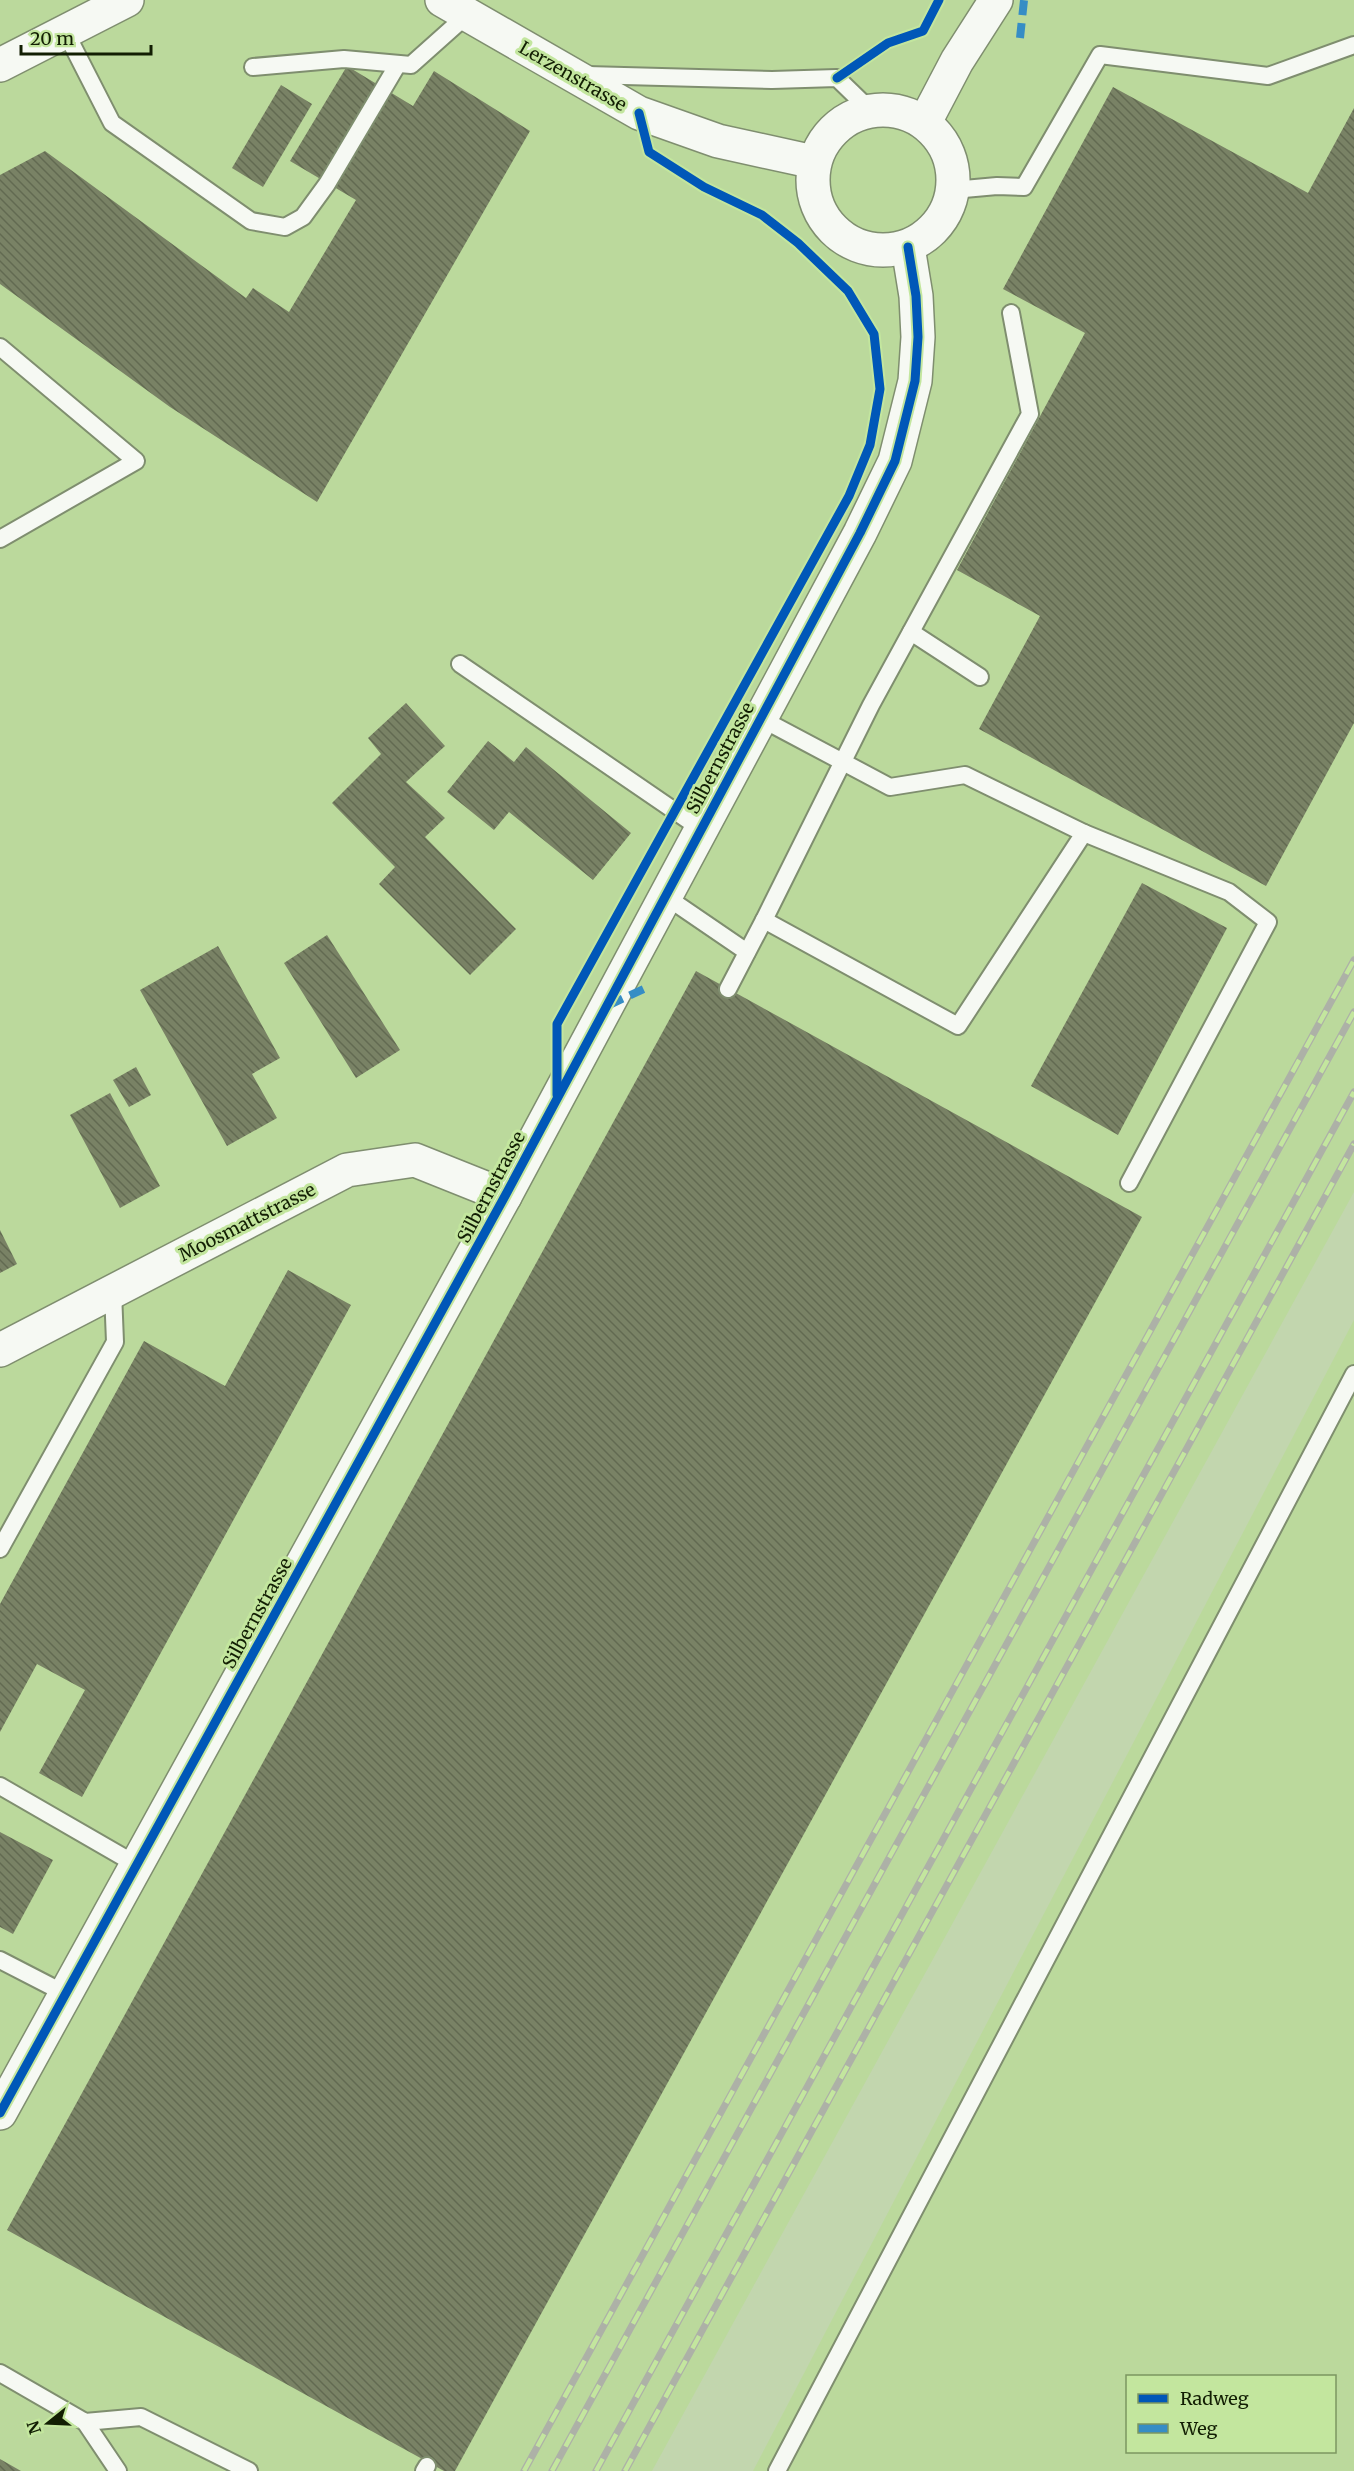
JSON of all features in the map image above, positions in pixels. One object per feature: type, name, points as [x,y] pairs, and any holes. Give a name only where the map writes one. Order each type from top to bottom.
[{"type":"street","points":[[0,64],[127,0]]},
{"type":"street","points":[[925,122],[957,61],[996,0]]},
{"type":"street","name":"Lerzenstrasse","points":[[455,7],[639,113],[679,129],[814,162]]},
{"type":"street","points":[[889,109],[925,122],[942,141],[952,165],[953,190],[946,214],[929,234],[908,246],[883,251],[857,246],[836,233],[821,212],[813,188],[814,162],[825,138],[845,120],[870,110],[889,109]]},
{"type":"street","name":"Silbernstrasse","points":[[0,2114],[505,1196],[860,533],[895,461],[915,381],[918,337],[916,296],[908,246]]},
{"type":"street","name":"Moosmattstrasse","points":[[0,1350],[347,1170],[415,1160],[505,1196]]},
{"type":"lane","points":[[253,67],[344,59],[411,65],[455,7]]},
{"type":"lane","points":[[65,31],[112,123],[251,221],[285,227],[303,217],[327,184],[398,64]]},
{"type":"lane","points":[[953,190],[997,186],[1024,188],[1100,55],[1268,76],[1354,45]]},
{"type":"lane","points":[[570,75],[772,80],[837,78],[870,110]]},
{"type":"lane","points":[[728,989],[843,761],[1030,414],[1011,313]]},
{"type":"lane","points":[[0,346],[136,460],[0,539]]},
{"type":"lane","points":[[911,632],[980,677]]},
{"type":"lane","points":[[460,664],[701,829]]},
{"type":"lane","points":[[760,718],[890,787],[965,775],[1084,833],[1229,892],[1268,922],[1129,1183]]},
{"type":"lane","points":[[764,920],[958,1026],[1084,833]]},
{"type":"lane","points":[[665,896],[747,952]]},
{"type":"lane","points":[[0,1549],[115,1342],[113,1292]]},
{"type":"lane","points":[[777,2471],[1354,1374]]},
{"type":"lane","points":[[0,1786],[137,1865]]},
{"type":"lane","points":[[0,1960],[66,1994]]},
{"type":"lane","points":[[0,2373],[85,2422],[118,2471]]},
{"type":"lane","points":[[85,2422],[141,2417],[249,2471]]},
{"type":"path","points":[[677,170],[704,187],[762,215],[798,243],[848,291],[874,334],[876,356]]},
{"type":"shaded area","points":[[0,0],[1354,0],[1354,1192],[652,2471],[0,2471]]},
{"type":"shaded area","points":[[1354,1320],[1354,2471],[753,2471]]},
{"type":"building","points":[[347,66],[413,106],[434,71],[530,131],[317,502],[170,407],[0,284],[0,175],[45,151],[246,298],[253,288],[289,312],[356,200],[290,161]]},
{"type":"building","points":[[281,85],[312,104],[263,187],[232,168]]},
{"type":"building","points":[[1113,87],[1308,193],[1354,108],[1354,723],[1266,886],[979,729],[1040,616],[957,570],[1085,333],[1003,289]]},
{"type":"building","points":[[406,703],[445,746],[406,782],[445,818],[425,837],[516,929],[470,975],[379,884],[395,867],[332,803],[381,754],[368,738]]},
{"type":"building","points":[[488,741],[514,762],[526,747],[631,833],[593,880],[509,812],[494,830],[447,792]]},
{"type":"building","points":[[1142,883],[1227,928],[1118,1135],[1031,1086]]},
{"type":"building","points":[[327,935],[400,1050],[356,1078],[284,963]]},
{"type":"building","points":[[218,946],[280,1058],[252,1074],[277,1118],[227,1146],[140,990]]},
{"type":"building","points":[[696,971],[1142,1217],[455,2471],[444,2471],[7,2230]]},
{"type":"building","points":[[136,1067],[151,1095],[129,1107],[113,1080]]},
{"type":"building","points":[[110,1093],[160,1186],[120,1208],[70,1115]]},
{"type":"building","points":[[0,1230],[17,1264],[0,1273]]},
{"type":"building","points":[[288,1270],[351,1305],[82,1797],[39,1773],[85,1690],[37,1664],[0,1732],[0,1604],[144,1341],[225,1386]]},
{"type":"building","points":[[0,1832],[53,1860],[13,1934],[0,1927]]},
{"type":"building","points":[[0,2459],[21,2471],[0,2471]]},
{"type":"railway","points":[[524,2471],[1354,960]]},
{"type":"railway","points":[[552,2471],[1354,1012]]},
{"type":"railway","points":[[596,2471],[1354,1092]]},
{"type":"railway","points":[[625,2471],[1354,1144]]},
{"type":"marked path","points":[[1020,38],[1024,0]]},
{"type":"marked path","points":[[609,1005],[650,986]]},
{"type":"cycle path","points":[[837,78],[888,43],[923,31],[939,0]]},
{"type":"cycle path","points":[[557,1095],[557,1024],[849,496],[870,445],[880,389],[874,334],[848,291],[798,243],[762,215],[704,187],[649,152],[639,113]]},
{"type":"cycle path","points":[[0,2113],[505,1196],[860,533],[895,461],[915,381],[918,337],[916,296],[908,247]]}]
